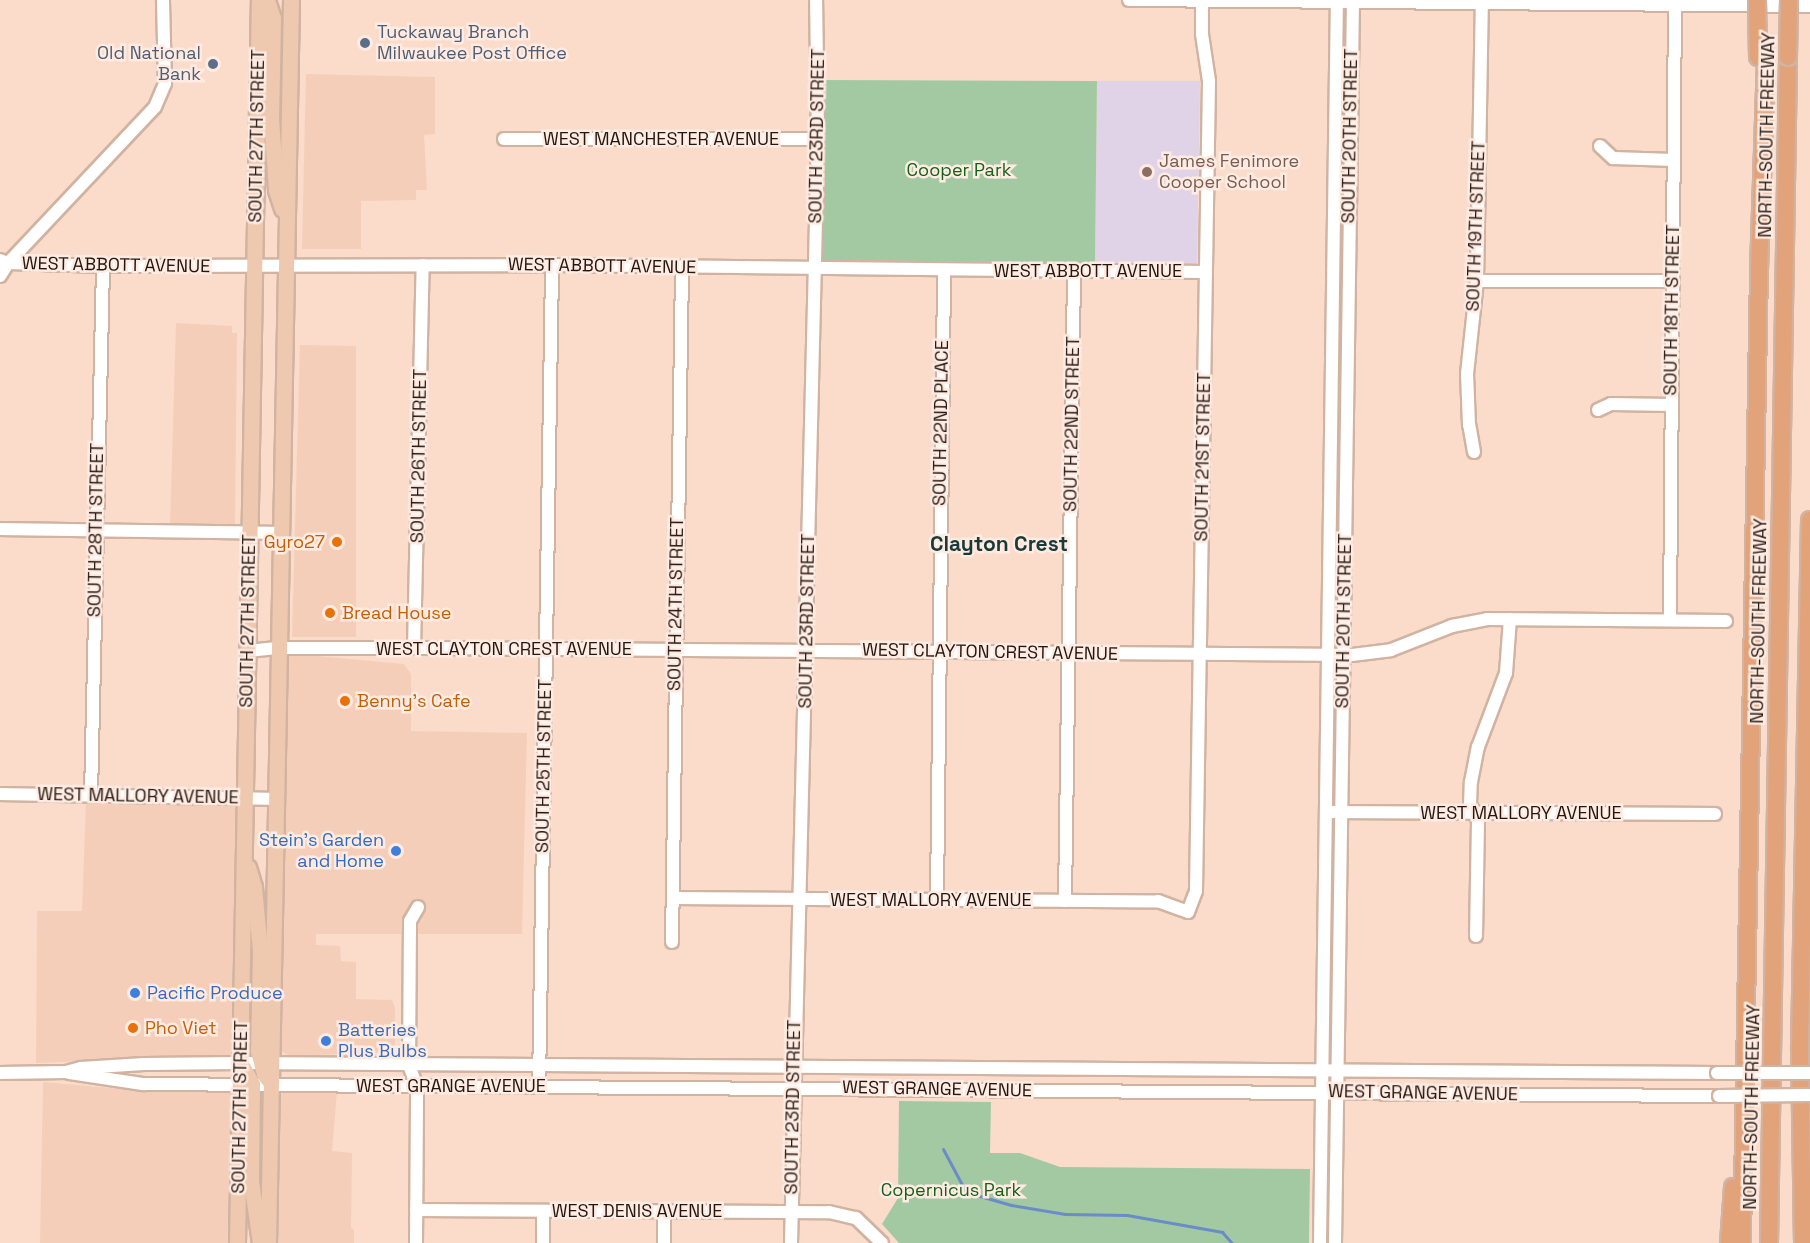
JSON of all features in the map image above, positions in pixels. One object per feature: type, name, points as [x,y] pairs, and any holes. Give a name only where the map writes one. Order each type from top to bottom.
[{"type":"highway","points":[[1757,0],[1762,57]]},
{"type":"highway","points":[[1742,1243],[1744,1012],[1762,57],[1767,0]]},
{"type":"highway","name":"NORTH-SOUTH FREEWAY","points":[[1769,1243],[1789,0]]},
{"type":"highway","points":[[1803,1238],[1800,1046],[1810,520]]},
{"type":"highway","points":[[1729,1243],[1744,1012]]},
{"type":"highway","points":[[1803,1238],[1810,1052]]},
{"type":"main road","name":"SOUTH 27TH STREET","points":[[240,1063],[259,0]]},
{"type":"main road","points":[[267,0],[273,18],[271,118],[276,190],[286,224]]},
{"type":"main road","name":"SOUTH 27TH STREET","points":[[268,1243],[271,1084],[266,1063],[276,799],[291,0]]},
{"type":"main road","points":[[244,856],[254,887],[266,1063]]},
{"type":"main road","points":[[240,1063],[246,1084],[251,1181],[260,1243]]},
{"type":"main road","name":"SOUTH 27TH STREET","points":[[240,1240],[246,1084]]},
{"type":"street","points":[[0,276],[4,261],[155,107],[165,83],[164,0]]},
{"type":"street","name":"SOUTH 23RD STREET","points":[[790,1243],[807,650],[818,139],[816,0]]},
{"type":"street","points":[[1129,0],[1676,2],[1810,6]]},
{"type":"street","name":"SOUTH 21ST STREET","points":[[1188,912],[1196,891],[1209,81],[1202,34],[1202,1]]},
{"type":"street","name":"SOUTH 20TH STREET","points":[[1320,1243],[1337,1]]},
{"type":"street","name":"SOUTH 20TH STREET","points":[[1335,1243],[1353,1]]},
{"type":"street","name":"SOUTH 19TH STREET","points":[[1474,452],[1469,425],[1467,374],[1477,281],[1482,1]]},
{"type":"street","name":"SOUTH 18TH STREET","points":[[1670,620],[1676,2]]},
{"type":"street","name":"WEST MANCHESTER AVENUE","points":[[504,139],[818,139]]},
{"type":"street","points":[[1600,146],[1613,158],[1674,160]]},
{"type":"street","name":"WEST ABBOTT AVENUE","points":[[4,261],[103,266],[552,265],[1205,272]]},
{"type":"street","name":"SOUTH 26TH STREET","points":[[414,648],[423,265]]},
{"type":"street","name":"SOUTH 25TH STREET","points":[[539,1086],[552,265]]},
{"type":"street","name":"SOUTH 28TH STREET","points":[[91,795],[103,266]]},
{"type":"street","name":"SOUTH 24TH STREET","points":[[672,942],[682,267]]},
{"type":"street","name":"SOUTH 22ND PLACE","points":[[937,900],[944,270]]},
{"type":"street","name":"SOUTH 22ND STREET","points":[[1065,901],[1074,271]]},
{"type":"street","points":[[1477,281],[1673,281]]},
{"type":"street","points":[[1598,410],[1611,404],[1671,405]]},
{"type":"street","points":[[0,529],[281,533]]},
{"type":"street","points":[[1476,936],[1478,820],[1470,805],[1474,764],[1486,724],[1500,694],[1506,673],[1510,619]]},
{"type":"street","name":"WEST CLAYTON CREST AVENUE","points":[[248,651],[279,648],[414,648],[1343,655],[1391,650],[1452,626],[1470,622],[1510,619],[1726,621]]},
{"type":"street","name":"WEST MALLORY AVENUE","points":[[0,794],[276,799]]},
{"type":"street","name":"WEST MALLORY AVENUE","points":[[1326,812],[1715,814]]},
{"type":"street","name":"WEST MALLORY AVENUE","points":[[673,898],[1158,902],[1188,912]]},
{"type":"street","points":[[416,1243],[417,1086],[409,1065],[410,921],[418,907]]},
{"type":"street","points":[[331,1085],[332,1063]]},
{"type":"street","name":"WEST GRANGE AVENUE","points":[[66,1072],[81,1068],[144,1064],[332,1063],[1810,1073]]},
{"type":"street","points":[[143,1084],[144,1064]]},
{"type":"street","points":[[732,1087],[733,1067]]},
{"type":"street","points":[[849,1088],[850,1067]]},
{"type":"street","points":[[1060,1090],[1061,1069]]},
{"type":"street","points":[[1265,1092],[1266,1070]]},
{"type":"street","points":[[1399,1093],[1400,1071]]},
{"type":"street","name":"WEST GRANGE AVENUE","points":[[0,1073],[66,1072],[143,1084],[1810,1095]]},
{"type":"street","points":[[1636,1073],[1636,1095]]},
{"type":"street","name":"WEST DENIS AVENUE","points":[[416,1210],[835,1213],[856,1218],[882,1243]]},
{"type":"street","points":[[543,1211],[543,1243]]},
{"type":"street","points":[[664,1212],[664,1243]]},
{"type":"shaded area","points":[[306,74],[435,77],[435,134],[424,135],[427,190],[416,190],[416,200],[361,201],[361,249],[302,249]]},
{"type":"shaded area","name":"James Fenimore Cooper School","points":[[1097,81],[1200,81],[1197,264],[1095,263]]},
{"type":"shaded area","points":[[176,323],[232,326],[232,333],[237,333],[235,525],[170,526]]},
{"type":"shaded area","points":[[300,345],[356,346],[356,637],[292,637]]},
{"type":"shaded area","points":[[290,655],[404,664],[411,674],[411,731],[527,733],[522,934],[316,934],[316,945],[340,946],[341,961],[356,962],[356,999],[392,1000],[395,1008],[395,1052],[289,1056],[280,1050],[286,662]]},
{"type":"shaded area","points":[[86,799],[229,804],[236,809],[233,1048],[230,1056],[36,1063],[37,911],[82,911]]},
{"type":"shaded area","points":[[43,1082],[133,1090],[223,1090],[230,1093],[233,1099],[230,1243],[40,1243]]},
{"type":"shaded area","points":[[287,1091],[337,1092],[332,1151],[352,1153],[351,1228],[354,1230],[354,1243],[275,1243],[279,1100],[280,1095]]},
{"type":"green space","name":"Cooper Park","points":[[824,80],[1097,81],[1095,263],[821,260]]},
{"type":"green space","name":"Copernicus Park","points":[[899,1101],[991,1102],[990,1153],[1020,1153],[1060,1167],[1310,1169],[1309,1243],[899,1243],[882,1224],[898,1198]]},
{"type":"waterway","points":[[943,1149],[966,1192],[1011,1205],[1065,1214],[1127,1215],[1222,1232],[1232,1243]]},
{"type":"place","name":"Tuckaway Branch Milwaukee Post Office","points":[[365,43]]},
{"type":"place","name":"Old National Bank","points":[[213,64]]},
{"type":"place","name":"James Fenimore Cooper School","points":[[1147,172]]},
{"type":"place","name":"Gyro27","points":[[337,542]]},
{"type":"place","name":"Bread House","points":[[330,613]]},
{"type":"place","name":"Benny's Cafe","points":[[345,701]]},
{"type":"place","name":"Stein's Garden and Home","points":[[396,851]]},
{"type":"place","name":"Pacific Produce","points":[[135,993]]},
{"type":"place","name":"Pho Viet","points":[[133,1028]]},
{"type":"place","name":"Batteries Plus Bulbs","points":[[326,1041]]},
{"type":"district","name":"Clayton Crest","points":[[999,544]]}]
